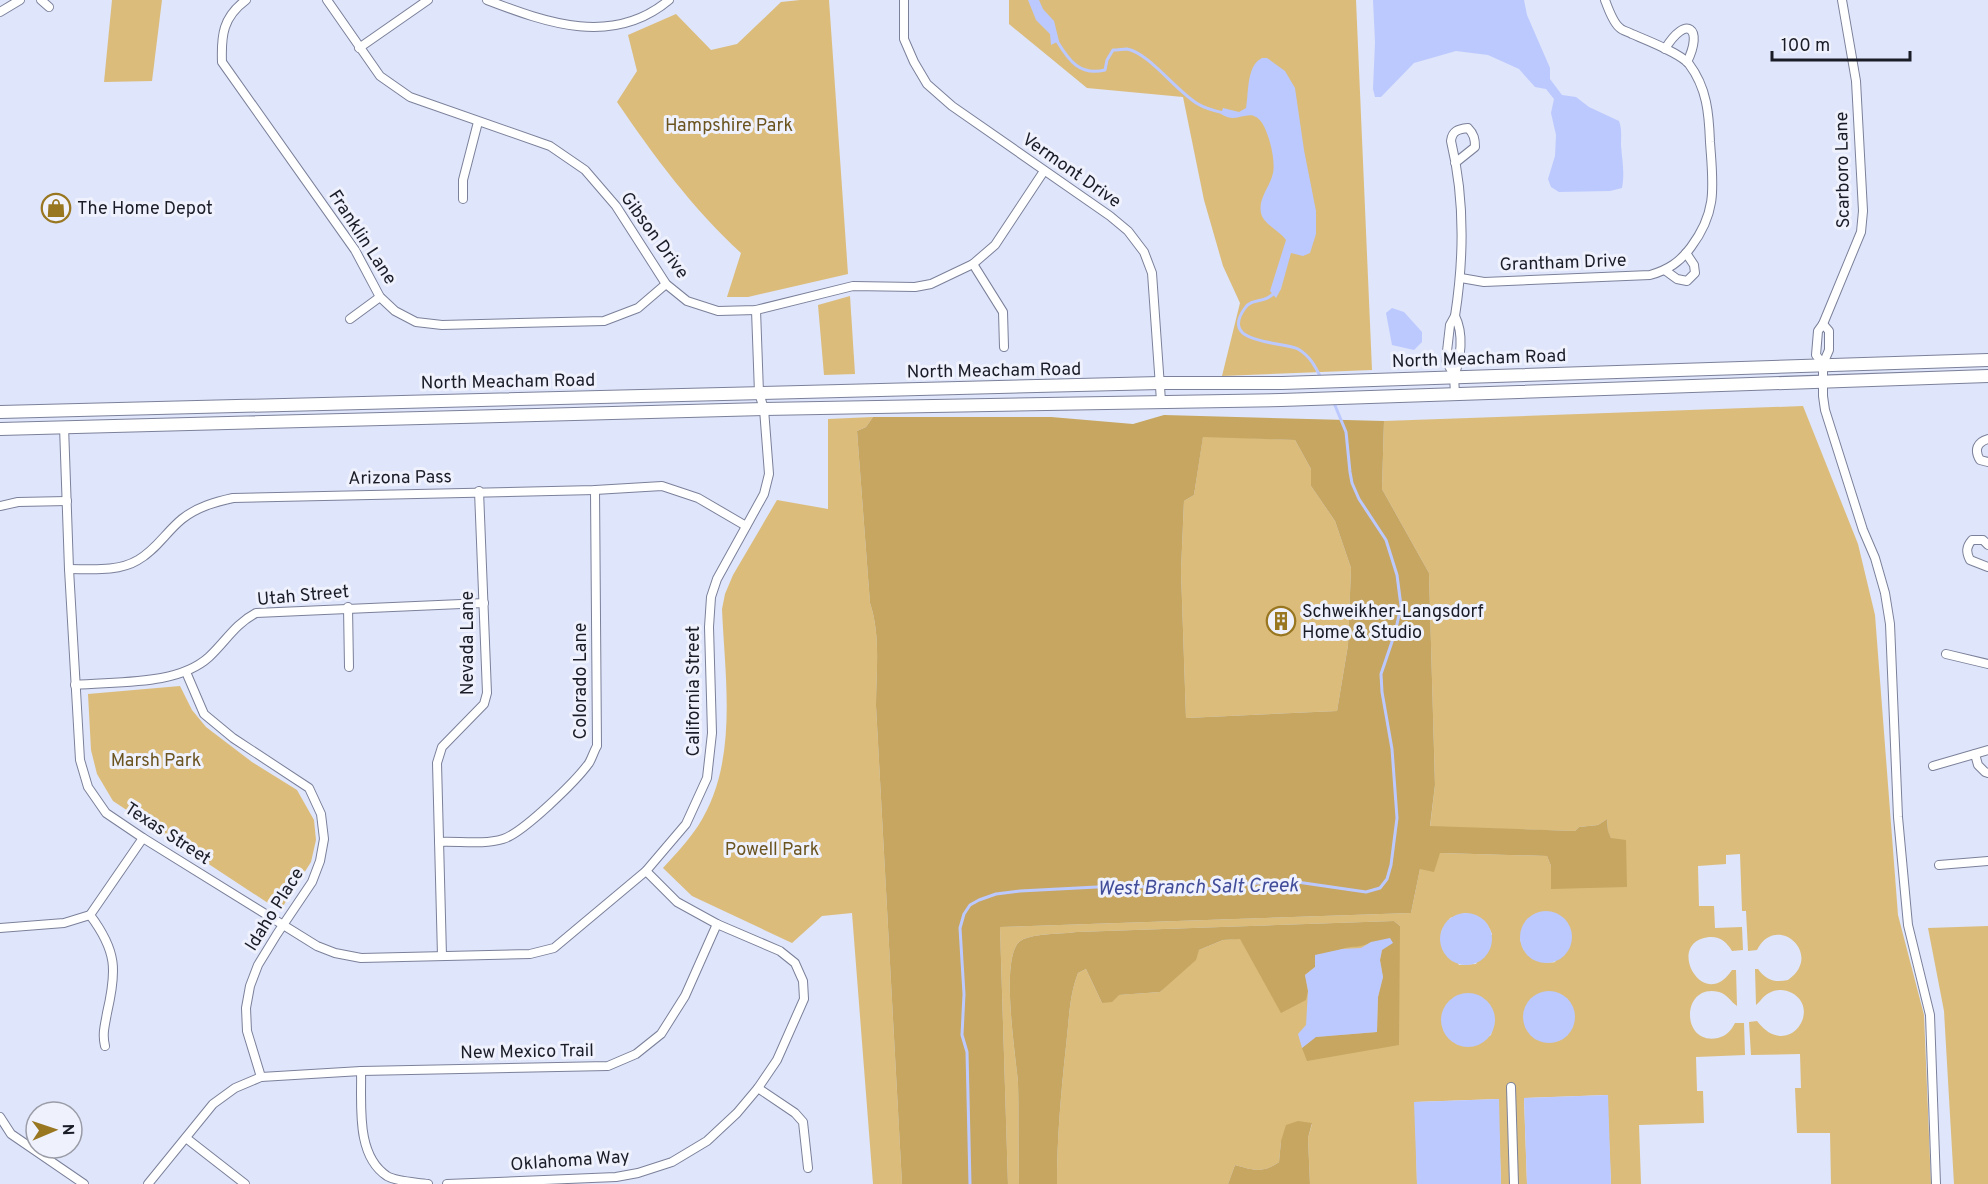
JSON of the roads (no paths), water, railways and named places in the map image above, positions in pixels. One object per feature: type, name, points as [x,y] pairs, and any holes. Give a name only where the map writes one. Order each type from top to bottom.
[{"type":"main road","name":"North Meacham Road","points":[[0,412],[1160,383],[1305,382],[1988,360]]},
{"type":"main road","name":"North Meacham Road","points":[[0,429],[764,409],[1313,399],[1988,376]]},
{"type":"street","points":[[0,12],[20,0]]},
{"type":"street","points":[[41,0],[49,7]]},
{"type":"street","name":"Franklin Lane","points":[[246,0],[233,10],[222,38],[222,62],[354,250],[381,297],[395,311],[416,322],[442,326],[603,321],[638,308],[666,284]]},
{"type":"street","name":"Gibson Drive","points":[[327,0],[380,76],[410,97],[550,146],[585,170],[616,206],[666,284],[687,301],[718,311],[756,310],[852,286],[915,288],[931,284],[973,264],[996,245],[1044,171]]},
{"type":"street","points":[[359,48],[428,0]]},
{"type":"street","points":[[487,0],[534,18],[590,28],[623,24],[659,8],[669,0]]},
{"type":"street","name":"Vermont Drive","points":[[904,0],[904,39],[927,84],[952,106],[1110,216],[1128,231],[1144,252],[1154,284],[1161,401]]},
{"type":"street","points":[[1605,0],[1619,28],[1688,62],[1705,90],[1709,114],[1713,188],[1711,207],[1706,224],[1686,254],[1666,271]]},
{"type":"street","name":"Scarboro Lane","points":[[1823,364],[1815,351],[1818,332],[1861,232],[1863,211],[1856,81],[1842,0]]},
{"type":"street","points":[[1665,49],[1679,30],[1691,31],[1695,37],[1694,48],[1688,62]]},
{"type":"street","points":[[463,199],[463,180],[478,122]]},
{"type":"street","points":[[1455,163],[1463,239],[1461,278],[1455,316],[1450,325],[1446,360],[1454,376],[1455,394]]},
{"type":"street","name":"Grantham Drive","points":[[1461,278],[1484,282],[1650,275],[1666,271],[1677,279],[1687,281],[1695,273],[1694,265],[1686,254]]},
{"type":"street","points":[[973,264],[1003,312],[1004,347]]},
{"type":"street","points":[[350,319],[381,297]]},
{"type":"street","name":"California Street","points":[[442,956],[530,954],[554,948],[646,871],[686,824],[707,778],[712,733],[709,627],[711,597],[717,579],[764,494],[769,474],[764,409],[759,393],[756,310]]},
{"type":"street","points":[[1454,376],[1460,360],[1459,325],[1455,316]]},
{"type":"street","points":[[1823,324],[1828,331],[1830,350],[1823,364],[1826,410],[1863,530],[1875,558],[1885,593],[1890,624],[1898,817],[1908,925],[1930,1015],[1936,1184]]},
{"type":"street","name":"Texas Street","points":[[64,426],[69,569],[81,760],[88,787],[106,813],[142,838],[316,946],[335,953],[362,957],[442,956]]},
{"type":"street","points":[[1988,440],[1980,442],[1976,454],[1980,460],[1988,462]]},
{"type":"street","name":"Arizona Pass","points":[[69,569],[106,570],[136,561],[157,546],[182,519],[207,505],[233,498],[595,490],[662,486],[698,498],[746,526]]},
{"type":"street","name":"Colorado Lane","points":[[439,842],[505,839],[552,801],[589,762],[597,746],[595,490]]},
{"type":"street","name":"Nevada Lane","points":[[442,956],[437,763],[442,747],[484,704],[486,693],[479,491]]},
{"type":"street","points":[[0,506],[18,502],[68,501]]},
{"type":"street","points":[[1988,545],[1983,540],[1972,540],[1967,545],[1966,552],[1970,560],[1988,567]]},
{"type":"street","name":"Utah Street","points":[[75,685],[164,678],[186,672],[208,658],[242,620],[256,613],[348,607],[484,603]]},
{"type":"street","points":[[348,607],[349,667]]},
{"type":"street","points":[[1946,654],[1988,664]]},
{"type":"street","name":"Idaho Place","points":[[186,672],[204,714],[233,738],[309,788],[321,814],[324,839],[320,861],[312,882],[258,965],[250,986],[246,1008],[247,1031],[261,1077]]},
{"type":"street","points":[[1933,766],[1988,750]]},
{"type":"street","points":[[1975,754],[1978,765],[1988,773]]},
{"type":"street","points":[[0,928],[64,923],[90,915],[142,838]]},
{"type":"street","points":[[1939,865],[1988,861]]},
{"type":"street","points":[[646,871],[677,902],[717,924]]},
{"type":"street","points":[[90,915],[103,933],[113,960],[114,984],[102,1036],[105,1046]]},
{"type":"street","name":"Oklahoma Way","points":[[447,1184],[615,1177],[638,1173],[672,1162],[707,1141],[737,1113],[759,1088],[777,1060],[804,999],[803,981],[795,963],[780,951],[717,924]]},
{"type":"street","name":"New Mexico Trail","points":[[261,1077],[361,1071],[608,1066],[636,1054],[661,1034],[685,996],[717,924]]},
{"type":"street","points":[[361,1071],[364,1145],[387,1176],[428,1184]]},
{"type":"street","points":[[148,1184],[213,1104],[235,1088],[261,1077]]},
{"type":"street","points":[[1511,1087],[1514,1184]]},
{"type":"street","points":[[759,1088],[795,1113],[803,1122],[808,1168]]},
{"type":"street","points":[[0,1117],[10,1134],[84,1184]]},
{"type":"street","points":[[186,1138],[245,1184]]},
{"type":"water","points":[[1028,0],[1039,0],[1043,9],[1054,21],[1059,41],[1051,45],[1050,34],[1036,20]]},
{"type":"water","points":[[1373,0],[1524,0],[1527,15],[1550,68],[1550,79],[1562,95],[1576,97],[1589,107],[1619,121],[1622,188],[1610,191],[1559,192],[1551,187],[1548,179],[1555,156],[1556,135],[1551,113],[1554,99],[1546,89],[1535,87],[1519,69],[1488,55],[1456,51],[1414,63],[1381,97],[1375,97],[1373,89],[1375,42]]},
{"type":"water","points":[[1262,58],[1267,58],[1285,71],[1295,88],[1316,211],[1316,234],[1310,253],[1303,256],[1291,253],[1281,289],[1276,298],[1270,291],[1286,240],[1262,217],[1261,213],[1261,202],[1274,167],[1270,143],[1264,127],[1256,117],[1248,115],[1231,118],[1221,114],[1223,108],[1239,112],[1246,108],[1251,73],[1253,67]]},
{"type":"water","points":[[1392,308],[1404,312],[1422,332],[1422,342],[1414,350],[1392,345],[1386,313]]},
{"type":"water","points":[[1546,911],[1560,915],[1568,923],[1572,937],[1568,951],[1560,959],[1546,963],[1532,959],[1524,951],[1520,937],[1524,923],[1532,915]]},
{"type":"water","points":[[1461,913],[1471,913],[1485,920],[1492,939],[1485,958],[1471,965],[1461,965],[1451,961],[1444,954],[1440,944],[1440,934],[1444,924],[1451,917]]},
{"type":"water","points":[[1390,938],[1393,943],[1382,950],[1380,960],[1383,977],[1378,997],[1377,1032],[1316,1037],[1302,1048],[1298,1034],[1306,1025],[1308,991],[1305,975],[1315,967],[1315,955],[1342,949],[1361,948],[1371,942]]},
{"type":"water","points":[[1544,991],[1554,991],[1568,998],[1575,1017],[1568,1036],[1554,1043],[1544,1043],[1534,1039],[1527,1032],[1523,1022],[1523,1012],[1527,1002],[1534,995]]},
{"type":"water","points":[[1468,993],[1478,995],[1487,1001],[1493,1010],[1495,1020],[1493,1030],[1487,1039],[1478,1045],[1468,1047],[1458,1045],[1449,1039],[1443,1030],[1441,1020],[1443,1010],[1449,1001],[1458,995]]},
{"type":"water","points":[[1608,1095],[1611,1184],[1527,1184],[1524,1098]]},
{"type":"water","points":[[1499,1099],[1501,1184],[1417,1184],[1414,1102]]},
{"type":"waterway","name":"West Branch Salt Creek","points":[[1057,41],[1071,61],[1089,71],[1105,70],[1107,60],[1113,50],[1127,49],[1135,52],[1144,57],[1198,104],[1224,113]]},
{"type":"waterway","name":"West Branch Salt Creek","points":[[1273,294],[1245,308],[1239,320],[1240,329],[1255,339],[1298,349],[1309,358],[1321,378]]},
{"type":"waterway","name":"West Branch Salt Creek","points":[[970,1184],[967,1052],[962,1035],[964,994],[960,928],[964,914],[970,905],[996,894],[1116,886],[1223,889],[1242,884],[1290,881],[1366,892],[1380,888],[1387,879],[1397,818],[1392,749],[1381,674],[1395,633],[1401,606],[1397,575],[1386,540],[1359,499],[1352,483],[1346,432],[1334,403]]},
{"type":"place","name":"The Home Depot","points":[[56,208]]},
{"type":"place","name":"Schweikher-Langsdorf Home & Studio","points":[[1281,621]]},
{"type":"park label","name":"Hampshire Park","points":[[729,125]]},
{"type":"park label","name":"Marsh Park","points":[[156,760]]},
{"type":"park label","name":"Powell Park","points":[[772,849]]}]
